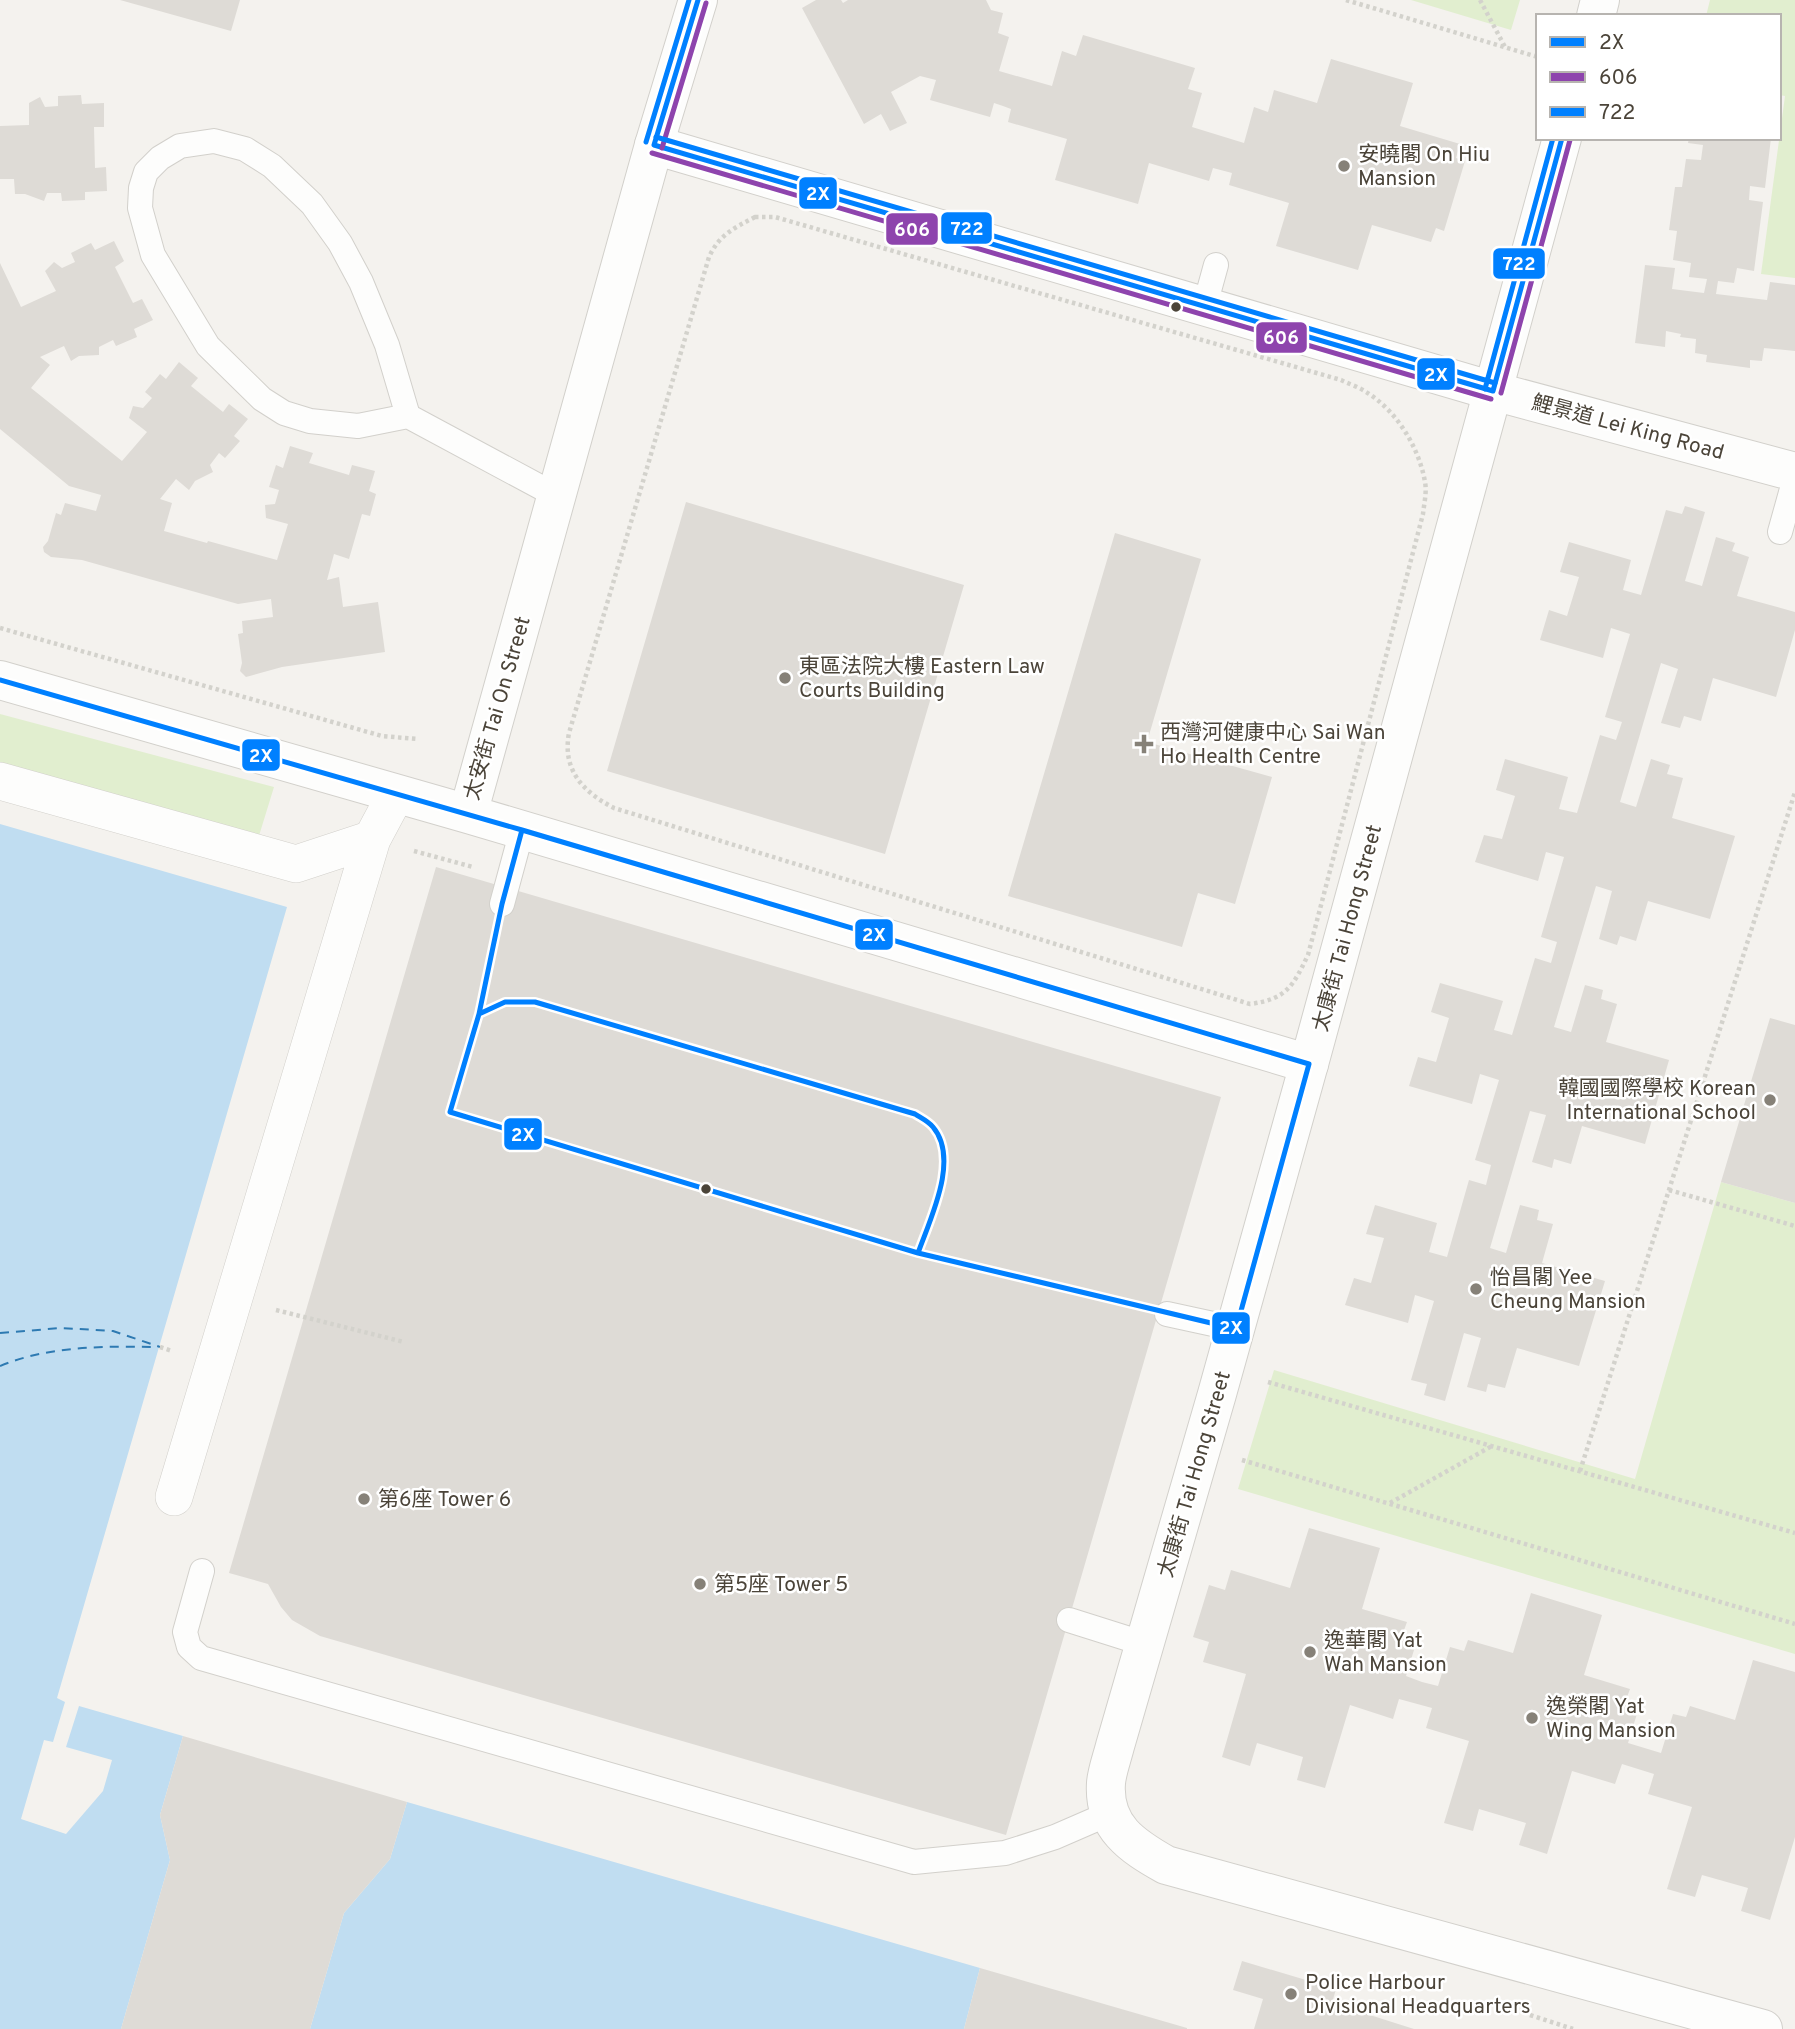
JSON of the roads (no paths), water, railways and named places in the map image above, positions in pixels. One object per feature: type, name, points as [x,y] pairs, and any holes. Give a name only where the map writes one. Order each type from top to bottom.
[{"type":"street","name":"太安街 Tai On Street","points":[[698,0],[654,145],[468,814],[1310,1064]]},
{"type":"street","name":"太康街 Tai Hong Street","points":[[1108,1814],[1106,1782],[1310,1064],[1561,140]]},
{"type":"street","name":"鯉景道 Lei King Road","points":[[654,145],[1493,391],[1795,472]]},
{"type":"street","points":[[0,680],[468,814]]},
{"type":"street","points":[[0,782],[296,864],[372,839]]},
{"type":"street","points":[[174,1497],[372,839],[396,794]]},
{"type":"street","points":[[1108,1814],[1134,1847],[1166,1865],[1763,2029]]},
{"type":"lane","points":[[408,416],[387,345],[361,282],[340,243],[312,204],[272,166],[245,149],[214,141],[180,146],[160,158],[146,172],[141,188],[140,208],[153,255],[208,346],[262,399],[284,413],[310,421],[358,426],[408,416],[557,496]]},
{"type":"lane","points":[[1205,305],[1216,265]]},
{"type":"lane","points":[[1780,532],[1795,478]]},
{"type":"lane","points":[[502,904],[522,830]]},
{"type":"lane","points":[[1167,1314],[1236,1329]]},
{"type":"lane","points":[[202,1571],[185,1632],[190,1647],[201,1658],[914,1862],[1005,1853],[1055,1837],[1108,1814]]},
{"type":"lane","points":[[1069,1620],[1145,1644]]},
{"type":"water","points":[[0,824],[287,907],[57,1698],[65,1702],[53,1742],[44,1740],[21,1819],[66,1834],[103,1791],[112,1760],[66,1747],[79,1706],[183,1736],[160,1815],[170,1860],[121,2029],[0,2029]]},
{"type":"water","points":[[407,1802],[980,1968],[964,2029],[310,2029],[344,1913],[390,1859]]},
{"type":"place","name":"安曉閣 On Hiu Mansion","points":[[1344,166]]},
{"type":"place","name":"東區法院大樓 Eastern Law Courts Building","points":[[785,678]]},
{"type":"place","name":"西灣河健康中心 Sai Wan Ho Health Centre","points":[[1144,744]]},
{"type":"place","name":"韓國國際學校 Korean International School","points":[[1770,1100]]},
{"type":"place","name":"怡昌閣 Yee Cheung Mansion","points":[[1476,1289]]},
{"type":"place","name":"第6座 Tower 6","points":[[364,1499]]},
{"type":"place","name":"第5座 Tower 5","points":[[700,1584]]},
{"type":"place","name":"逸華閣 Yat Wah Mansion","points":[[1310,1652]]},
{"type":"place","name":"逸榮閣 Yat Wing Mansion","points":[[1532,1718]]},
{"type":"place","name":"Police Harbour Divisional Headquarters","points":[[1291,1994]]}]
